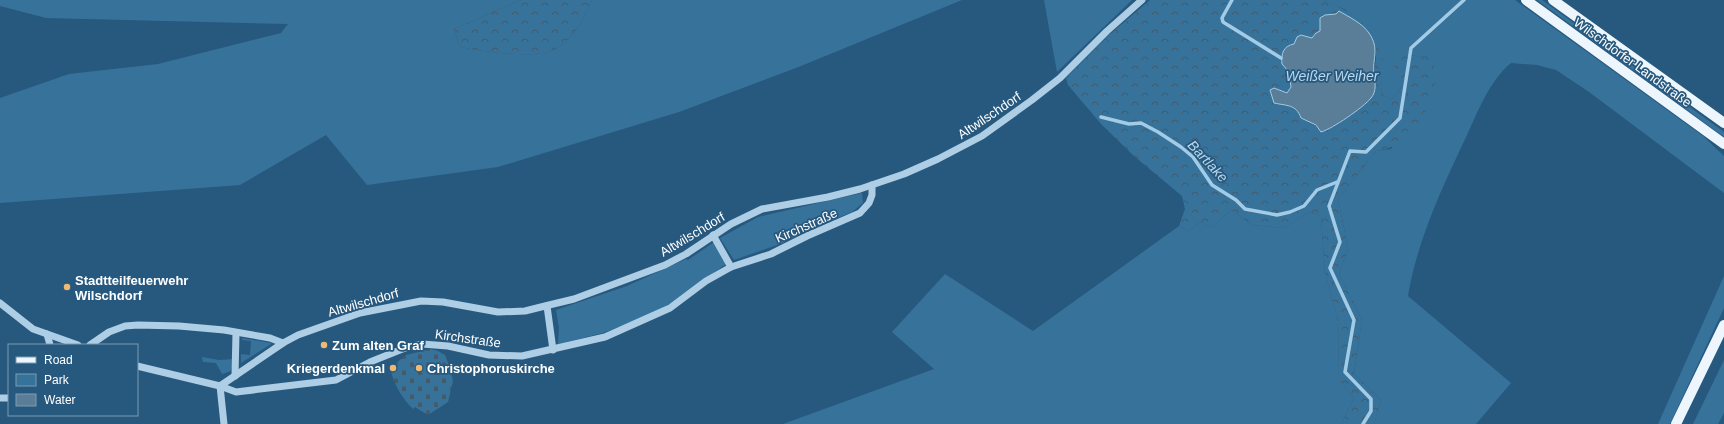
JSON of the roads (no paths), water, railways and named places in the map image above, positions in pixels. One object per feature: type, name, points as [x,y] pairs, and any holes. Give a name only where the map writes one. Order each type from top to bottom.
[{"type":"main road","name":"Wilschdorfer Landstraße","points":[[1526,0],[1724,144]]},
{"type":"main road","name":"Wilschdorfer Landstraße","points":[[1553,0],[1724,123]]},
{"type":"main road","points":[[1676,424],[1724,325]]},
{"type":"street","name":"Altwilschdorf","points":[[220,386],[282,343],[298,335],[353,315],[412,301],[443,302],[498,312],[525,311],[574,299],[665,265],[686,254],[730,224],[762,209],[828,197],[872,185],[938,159],[982,136],[1032,100],[1066,71],[1107,31],[1142,0]]},
{"type":"street","name":"Kirchstraße","points":[[148,370],[220,386],[236,392],[336,380],[377,359],[405,348],[422,344],[448,346],[489,355],[526,355],[605,337],[670,308],[706,281],[731,267],[771,254],[807,236],[860,214],[869,203],[872,195],[872,185]]},
{"type":"street","points":[[714,235],[731,267]]},
{"type":"street","points":[[0,303],[33,329],[75,344]]},
{"type":"street","points":[[547,306],[553,350]]},
{"type":"street","points":[[91,344],[109,332],[125,326],[179,326],[224,330],[270,338],[282,343]]},
{"type":"street","points":[[235,376],[236,333]]},
{"type":"street","points":[[47,334],[50,344]]},
{"type":"street","points":[[138,366],[148,370]]},
{"type":"street","points":[[138,370],[148,370]]},
{"type":"street","points":[[220,386],[224,424]]},
{"type":"water","name":"Weißer Weiher","points":[[1339,11],[1363,26],[1372,39],[1375,49],[1375,89],[1371,98],[1362,107],[1340,122],[1321,132],[1316,125],[1301,118],[1299,113],[1294,108],[1287,105],[1274,103],[1270,90],[1274,88],[1287,93],[1291,87],[1289,72],[1282,64],[1282,54],[1285,49],[1294,44],[1297,37],[1301,35],[1312,38],[1320,31],[1320,18],[1325,15],[1336,14]]},
{"type":"waterway","points":[[1232,0],[1222,18],[1223,22],[1281,58]]},
{"type":"waterway","points":[[1363,424],[1371,411],[1371,399],[1345,372],[1354,320],[1330,268],[1340,242],[1329,206],[1350,151],[1366,152],[1400,118],[1411,48],[1464,0]]},
{"type":"waterway","name":"Bartlake","points":[[1101,117],[1129,124],[1141,123],[1158,132],[1193,157],[1212,185],[1236,200],[1245,209],[1277,215],[1290,212],[1304,206],[1317,190],[1337,182]]},
{"type":"place","name":"Stadtteilfeuerwehr Wilschdorf","points":[[67,287]]},
{"type":"place","name":"Zum alten Graf","points":[[324,345]]},
{"type":"place","name":"Kriegerdenkmal","points":[[393,368]]},
{"type":"place","name":"Christophoruskirche","points":[[419,368]]}]
